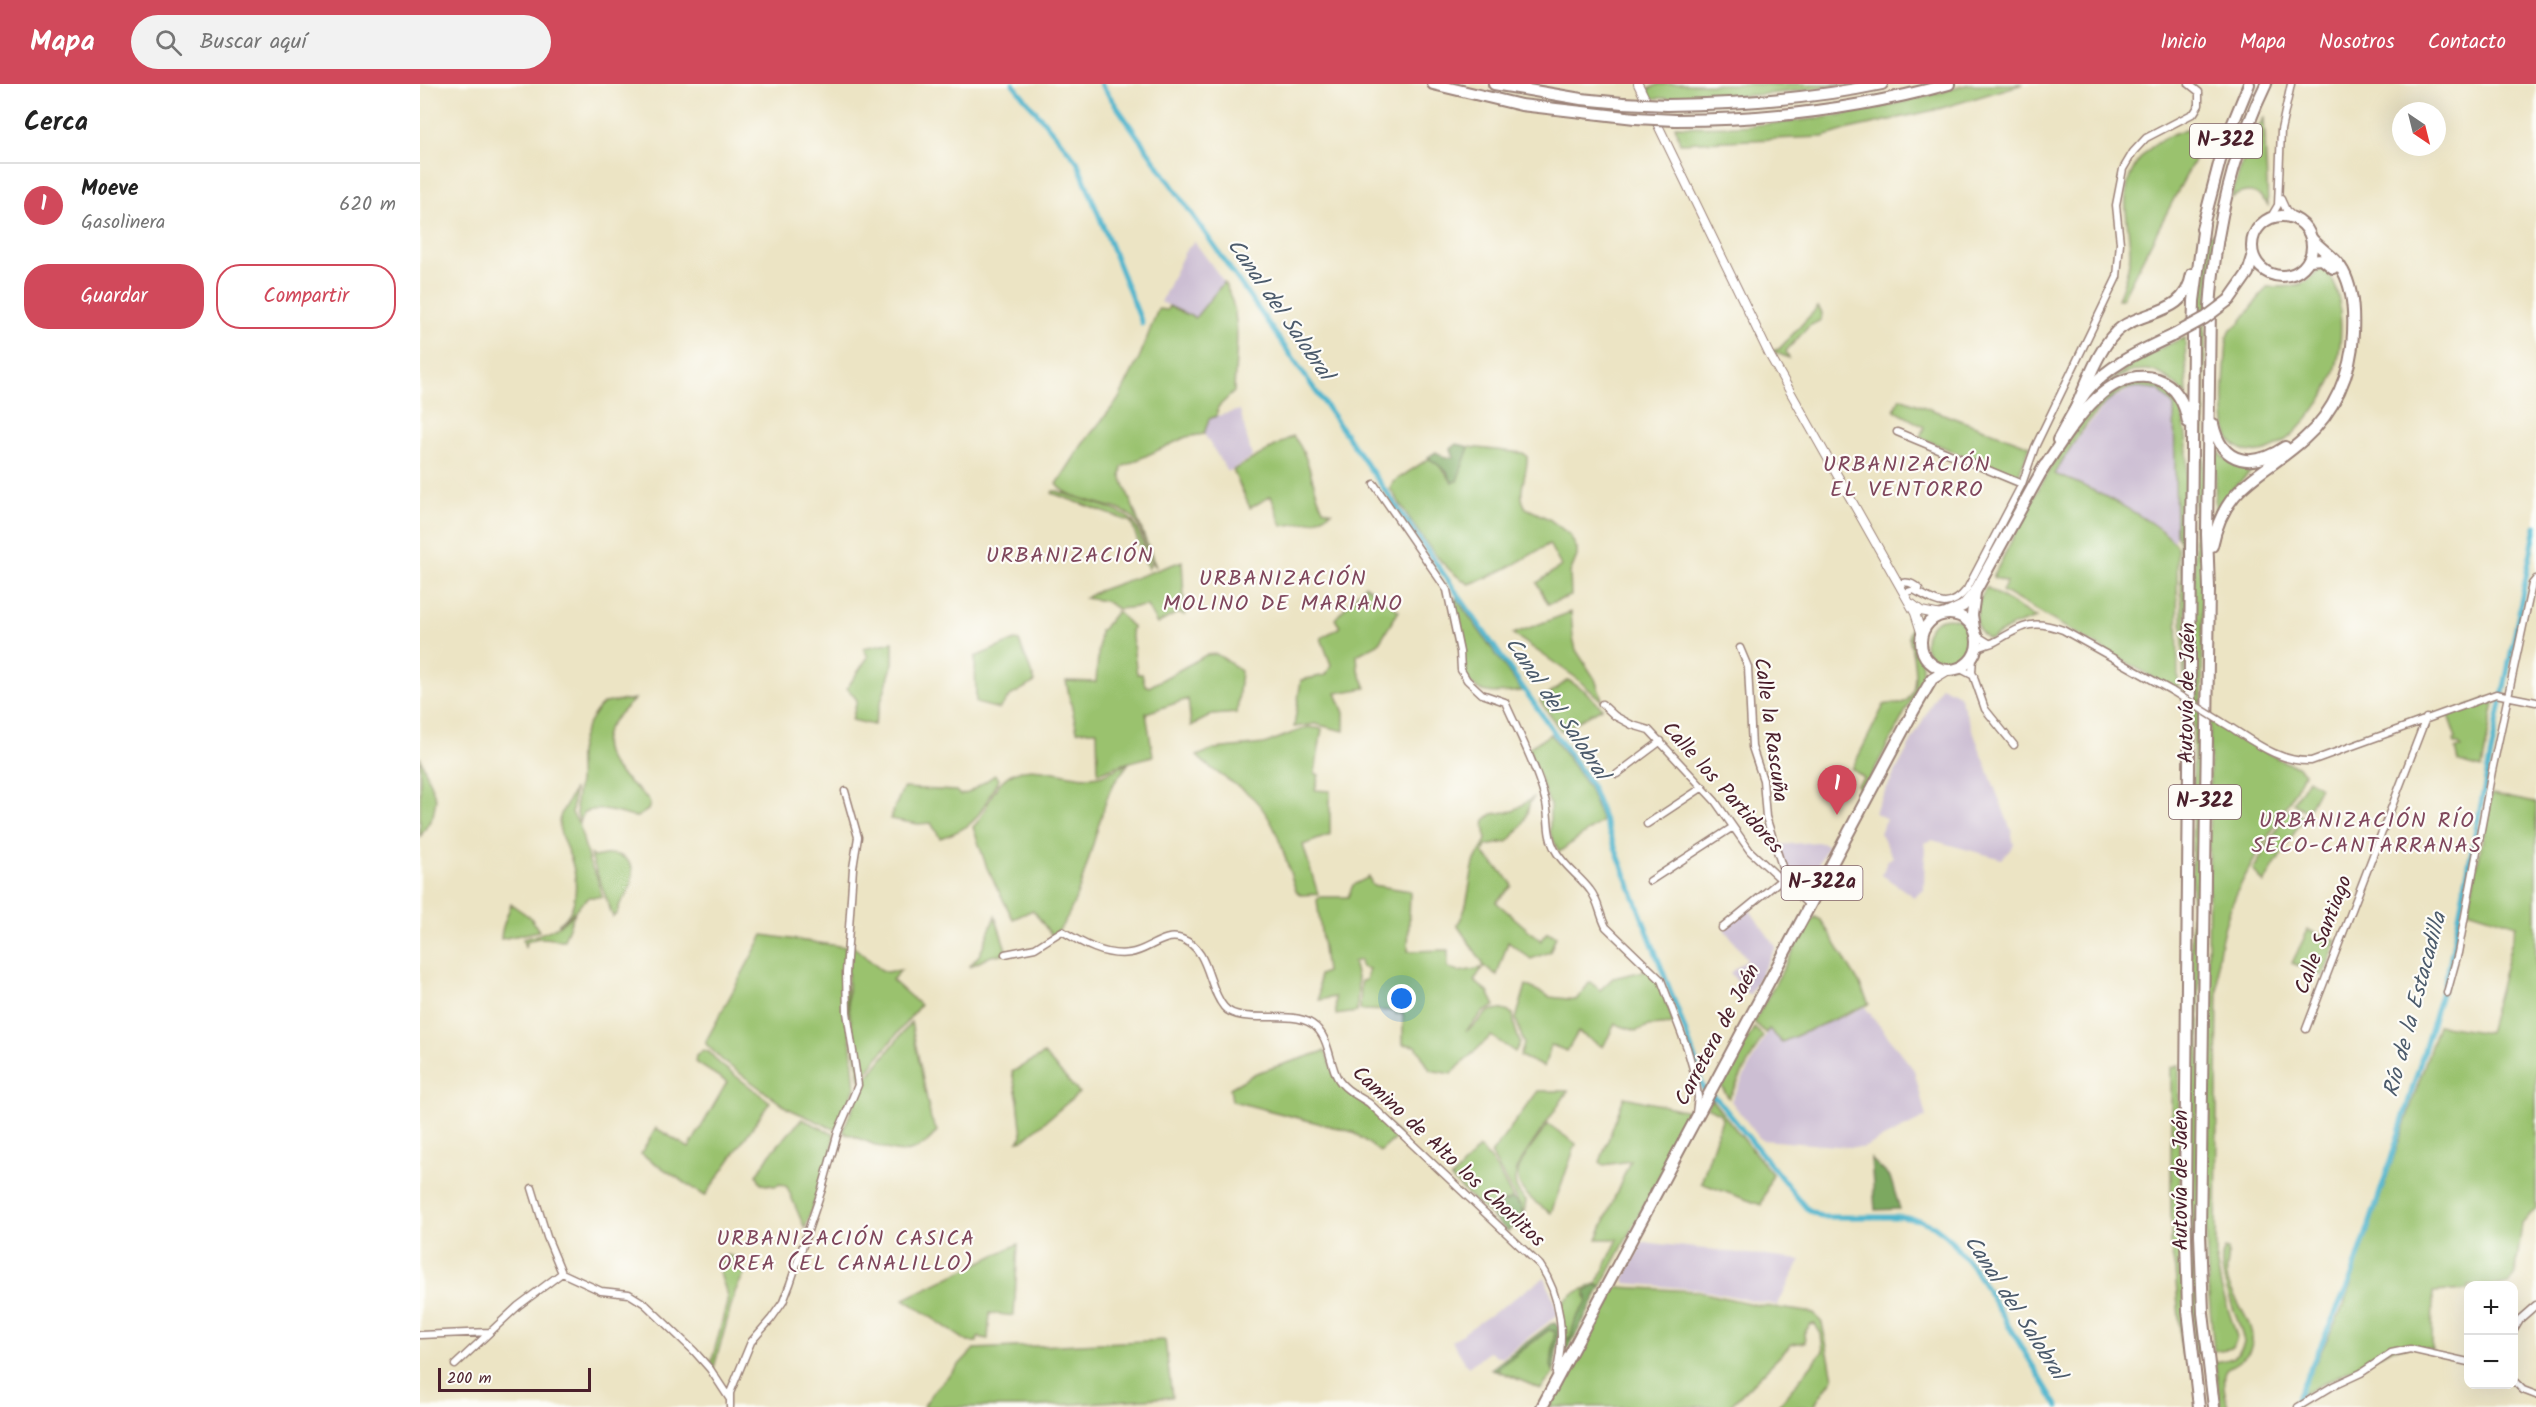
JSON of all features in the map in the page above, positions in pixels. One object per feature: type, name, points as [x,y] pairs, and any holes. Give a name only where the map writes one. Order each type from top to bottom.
[{"type":"highway","points":[[1432,84],[1521,105],[1635,118],[1675,120],[1771,117],[1832,110],[1949,84]]},
{"type":"highway","points":[[1494,84],[1581,99],[1667,105],[1777,100],[1851,91],[1882,84]]},
{"type":"highway","name":"N-322","points":[[2204,224],[2224,145],[2249,84]]},
{"type":"highway","name":"Autovía de Jaén","points":[[2214,1407],[2203,1313],[2200,1234],[2212,270],[2225,197],[2239,150],[2266,84]]},
{"type":"highway","points":[[2284,215],[2296,219],[2306,227],[2311,238],[2312,249],[2309,260],[2300,270],[2287,276],[2274,275],[2262,269],[2253,257],[2251,248],[2254,234],[2262,222],[2271,217],[2284,215]]},
{"type":"highway","points":[[2074,412],[2103,350],[2117,331],[2131,322],[2170,307],[2187,290],[2192,279],[2204,224]]},
{"type":"highway","name":"Autovía de Jaén","points":[[2199,1407],[2188,1311],[2185,1200],[2194,313],[2204,224]]},
{"type":"highway","points":[[2209,588],[2214,532],[2229,500],[2240,488],[2295,447],[2320,422],[2338,395],[2347,369],[2353,342],[2354,323],[2348,281],[2338,263],[2311,238]]},
{"type":"highway","points":[[2229,300],[2248,273],[2253,257]]},
{"type":"highway","points":[[2209,382],[2215,435],[2224,450],[2238,458],[2259,460],[2274,454],[2302,433],[2315,419],[2339,372],[2347,321],[2346,302],[2337,274],[2325,260],[2318,258],[2309,260]]},
{"type":"highway","points":[[1929,682],[1929,666],[1921,648],[1922,634],[1931,620],[1963,606],[1975,592],[2088,390],[2110,371],[2146,348],[2205,318],[2229,300],[2262,269]]},
{"type":"highway","points":[[2041,472],[2085,411],[2108,389],[2128,378],[2149,377],[2171,386],[2186,410],[2193,444]]},
{"type":"highway","points":[[1974,653],[1976,633],[1972,615],[1975,592]]},
{"type":"highway","points":[[1943,614],[1961,616],[1976,633]]},
{"type":"highway","name":"N-322a","points":[[1947,670],[1959,668],[1974,653]]},
{"type":"highway","points":[[1924,655],[1935,666],[1947,670]]},
{"type":"highway","name":"Carretera de Jaén","points":[[1542,1407],[1929,682],[1947,670]]},
{"type":"street","points":[[1638,84],[1769,354],[1906,596],[1922,634]]},
{"type":"street","points":[[1906,596],[1914,590],[1931,601],[1945,604],[1962,595],[2022,484],[2035,447],[2117,277],[2120,243],[2116,206],[2123,168],[2146,138],[2194,113],[2200,98],[2199,92],[2189,84]]},
{"type":"street","points":[[2271,217],[2278,205],[2280,195],[2281,130],[2291,84]]},
{"type":"street","points":[[2280,195],[2283,206],[2296,219]]},
{"type":"street","points":[[1897,432],[2022,484]]},
{"type":"street","points":[[1374,484],[1447,590],[1460,652],[1461,670],[1467,680],[1482,694],[1505,702],[1541,785],[1548,809],[1549,830],[1554,847],[1565,866],[1589,888],[1597,900],[1600,917],[1606,927],[1661,980],[1695,1074],[1698,1097],[1697,1117]]},
{"type":"street","points":[[2447,993],[2458,953],[2464,910],[2508,695],[2532,584],[2536,579]]},
{"type":"street","points":[[1899,584],[1904,582],[1911,584],[1925,597]]},
{"type":"street","points":[[1906,596],[1921,611],[1943,614]]},
{"type":"street","points":[[2014,745],[1985,710],[1971,667],[1974,653],[2016,628],[2027,625],[2048,625],[2063,630],[2172,691],[2279,756],[2297,762],[2311,761],[2496,694],[2536,702]]},
{"type":"street","points":[[1976,633],[1989,643]]},
{"type":"street","name":"Calle la Rascuña","points":[[1740,648],[1748,667],[1752,747],[1763,780],[1766,817],[1789,885]]},
{"type":"street","points":[[1959,668],[1974,677]]},
{"type":"street","name":"Calle los Partidores","points":[[1602,704],[1615,716],[1632,725],[1649,729],[1702,788],[1750,850],[1810,906]]},
{"type":"street","name":"Calle Santiago","points":[[2306,1029],[2426,718]]},
{"type":"street","points":[[1617,774],[1661,741]]},
{"type":"street","points":[[1647,824],[1702,788]]},
{"type":"street","points":[[729,1398],[751,1342],[771,1319],[787,1293],[822,1189],[838,1132],[858,1085],[847,1012],[846,982],[853,868],[858,837],[845,791]]},
{"type":"street","points":[[1650,881],[1733,827]]},
{"type":"street","points":[[1722,928],[1782,879]]},
{"type":"street","name":"Camino de Alto los Chorlitos","points":[[1005,954],[1035,948],[1062,931],[1091,948],[1120,954],[1143,950],[1172,937],[1182,939],[1199,952],[1220,1001],[1227,1010],[1244,1016],[1302,1019],[1314,1025],[1321,1034],[1338,1078],[1344,1086],[1369,1103],[1533,1258],[1546,1274],[1561,1318],[1557,1369],[1551,1391]]},
{"type":"street","points":[[532,1188],[547,1237],[562,1273],[602,1291],[637,1298],[710,1369],[729,1398],[730,1407]]},
{"type":"street","points":[[455,1365],[541,1287],[562,1273]]},
{"type":"street","points":[[2518,1322],[2536,1305]]},
{"type":"street","points":[[420,1335],[490,1332]]},
{"type":"street","points":[[2298,1407],[2361,1373],[2391,1353],[2410,1349],[2464,1361]]},
{"type":"street","points":[[2518,1385],[2523,1390],[2536,1395]]},
{"type":"shaded area","points":[[1194,241],[1224,282],[1195,318],[1161,302],[1184,253]]},
{"type":"shaded area","points":[[2146,387],[2159,390],[2174,406],[2176,534],[2174,541],[2149,521],[2054,474],[2080,435],[2108,401],[2132,388]]},
{"type":"shaded area","points":[[1240,410],[1252,457],[1228,472],[1204,434],[1209,418]]},
{"type":"shaded area","points":[[1941,686],[1959,695],[2011,830],[2014,845],[2002,859],[1932,840],[1925,843],[1924,890],[1914,897],[1882,875],[1887,861],[1893,857],[1880,833],[1886,819],[1874,812]]},
{"type":"shaded area","points":[[1817,842],[1828,845],[1802,896],[1790,883],[1777,845]]},
{"type":"shaded area","points":[[1749,909],[1776,947],[1749,996],[1730,973],[1747,959],[1724,929]]},
{"type":"shaded area","points":[[1865,1007],[1914,1070],[1926,1117],[1863,1148],[1761,1140],[1731,1101],[1769,1029],[1782,1042]]},
{"type":"shaded area","points":[[1643,1242],[1801,1260],[1777,1305],[1696,1289],[1625,1283],[1624,1278]]},
{"type":"shaded area","points":[[1545,1277],[1558,1313],[1556,1316],[1502,1358],[1489,1352],[1468,1367],[1452,1341]]},
{"type":"green space","points":[[1659,84],[1845,84],[1748,96],[1650,98],[1649,89]]},
{"type":"green space","points":[[1969,84],[2023,84],[1935,110],[1823,137],[1680,143],[1675,126],[1749,125],[1824,117],[1897,103]]},
{"type":"green space","points":[[2264,118],[2268,205],[2260,196],[2251,192],[2231,198],[2248,144]]},
{"type":"green space","points":[[2193,127],[2209,127],[2206,137],[2122,299],[2118,299],[2130,255],[2126,209],[2129,179],[2143,155],[2153,146],[2165,138]]},
{"type":"green space","points":[[2215,233],[2206,311],[2198,316],[2206,236]]},
{"type":"green space","points":[[2323,269],[2331,277],[2336,287],[2341,320],[2338,358],[2329,386],[2314,410],[2281,444],[2268,450],[2254,452],[2241,449],[2230,441],[2225,423],[2227,337],[2231,329],[2240,323],[2267,287],[2297,285],[2307,281]]},
{"type":"green space","points":[[1224,282],[1230,295],[1236,322],[1234,392],[1218,407],[1217,416],[1209,419],[1204,434],[1186,437],[1122,467],[1121,476],[1156,567],[1136,521],[1131,516],[1123,511],[1071,495],[1057,484],[1082,445],[1118,400],[1140,356],[1158,309],[1167,310],[1169,306],[1195,318]]},
{"type":"green space","points":[[1818,307],[1822,313],[1821,320],[1809,326],[1786,351],[1789,358],[1772,351],[1779,349]]},
{"type":"green space","points":[[2205,323],[2202,704],[2193,698],[2197,328]]},
{"type":"green space","points":[[2185,338],[2187,397],[2166,377],[2147,370],[2126,374],[2101,388],[2152,353]]},
{"type":"green space","points":[[2132,382],[2157,383],[2172,394],[2181,410],[2185,428],[2187,446],[2186,694],[2184,693],[2180,541],[2176,534],[2174,406],[2159,390],[2131,388],[2107,401],[2086,424],[2054,474],[2121,505],[2156,527],[2177,547],[2178,692],[2002,591],[2007,582],[1993,577],[2034,496],[2069,439],[2088,415],[2109,395]]},
{"type":"green space","points":[[1900,398],[2030,446],[2017,479],[1920,437],[1924,427],[1894,410]]},
{"type":"green space","points":[[1293,436],[1304,453],[1323,509],[1332,512],[1315,521],[1282,526],[1271,496],[1250,508],[1233,470]]},
{"type":"green space","points":[[1457,444],[1469,447],[1457,481],[1452,482],[1447,472],[1428,457],[1436,452],[1445,458],[1454,457],[1451,449]]},
{"type":"green space","points":[[1469,447],[1523,453],[1527,456],[1522,489],[1526,508],[1549,519],[1570,535],[1577,549],[1577,556],[1570,573],[1571,596],[1548,604],[1537,583],[1561,566],[1549,544],[1500,572],[1469,584],[1445,566],[1416,528],[1390,489],[1393,482],[1428,459],[1438,465],[1452,482],[1456,481]]},
{"type":"green space","points":[[2216,448],[2232,464],[2241,468],[2253,469],[2220,502],[2215,517]]},
{"type":"green space","points":[[1053,491],[1098,504],[1119,512],[1132,521],[1141,536],[1150,565],[1148,569],[1131,522],[1052,493]]},
{"type":"green space","points":[[1182,561],[1185,615],[1177,613],[1157,624],[1147,606],[1118,609],[1105,601],[1085,598],[1098,591]]},
{"type":"green space","points":[[1365,585],[1399,611],[1378,644],[1357,655],[1358,669],[1366,688],[1336,693],[1344,713],[1344,731],[1315,724],[1294,727],[1301,680],[1326,675],[1331,665],[1321,638],[1340,627],[1335,619]]},
{"type":"green space","points":[[1986,587],[2036,618],[2013,626],[1990,639],[1983,635],[1977,623],[1977,615]]},
{"type":"green space","points":[[1456,598],[1522,691],[1488,692],[1480,690],[1468,679],[1462,666],[1460,638],[1453,613]]},
{"type":"green space","points":[[1117,611],[1133,628],[1131,630],[1137,674],[1142,674],[1145,685],[1149,687],[1206,655],[1216,654],[1241,671],[1237,713],[1212,715],[1191,726],[1188,699],[1146,713],[1153,756],[1098,773],[1097,731],[1077,731],[1066,681],[1096,682],[1100,630]]},
{"type":"green space","points":[[1571,612],[1576,650],[1595,679],[1603,702],[1575,677],[1513,634]]},
{"type":"green space","points":[[1944,618],[1954,618],[1969,628],[1973,642],[1972,651],[1963,662],[1954,666],[1944,666],[1929,656],[1925,647],[1925,637],[1935,622]]},
{"type":"green space","points":[[1912,624],[1920,652],[1922,680],[1867,784],[1860,789],[1857,785],[1864,778],[1852,769],[1884,705],[1902,703],[1913,692],[1915,673],[1909,635]]},
{"type":"green space","points":[[1015,640],[1019,641],[1035,682],[1010,696],[999,709],[976,703],[975,657]]},
{"type":"green space","points":[[893,642],[893,663],[874,725],[852,720],[857,700],[847,688],[868,657],[863,648]]},
{"type":"green space","points":[[1568,680],[1584,690],[1602,708],[1561,731],[1540,701]]},
{"type":"green space","points":[[635,699],[612,722],[604,742],[610,761],[616,769],[648,799],[650,804],[648,810],[637,817],[603,810],[590,811],[583,813],[580,823],[576,807],[579,753],[587,726],[604,703]]},
{"type":"green space","points":[[2486,699],[2494,703],[2482,768],[2459,762],[2456,749],[2461,748],[2459,744],[2455,744],[2456,738],[2448,715]]},
{"type":"green space","points":[[2194,709],[2202,714],[2199,1010],[2204,1353],[2195,1353],[2188,1228]]},
{"type":"green space","points":[[2210,721],[2282,761],[2297,766],[2304,773],[2241,884],[2223,932],[2218,960],[2216,1260],[2221,1287],[2237,1337],[2233,1348],[2214,1351],[2208,1286],[2206,1227]]},
{"type":"green space","points":[[1308,727],[1322,729],[1315,773],[1319,775],[1315,790],[1330,791],[1330,835],[1303,845],[1318,894],[1301,895],[1296,891],[1272,824],[1257,801],[1214,771],[1197,756],[1214,749],[1264,744]]},
{"type":"green space","points":[[1551,734],[1589,788],[1602,821],[1559,852],[1550,832],[1550,805],[1528,748]]},
{"type":"green space","points":[[420,757],[436,799],[433,816],[420,837]]},
{"type":"green space","points":[[1128,764],[1110,791],[1086,870],[1070,911],[1061,927],[1052,936],[1033,910],[1013,919],[987,868],[973,827],[982,816],[998,785],[1013,773],[1025,770],[1037,769],[1086,777],[1102,775]]},
{"type":"green space","points":[[995,775],[999,779],[982,809],[972,823],[954,833],[940,838],[931,823],[918,824],[890,819],[903,788],[956,791],[960,795],[968,793]]},
{"type":"green space","points":[[2308,779],[2320,787],[2307,812],[2293,803]]},
{"type":"green space","points":[[574,789],[572,813],[579,824],[589,862],[597,877],[602,897],[589,897],[558,924],[570,912],[575,895],[573,867],[559,828],[561,814]]},
{"type":"green space","points":[[2492,794],[2536,803],[2536,1208],[2522,1224],[2515,1276],[2512,1281],[2464,1281],[2464,1290],[2433,1292],[2432,1349],[2413,1346],[2392,1348],[2299,1396],[2344,1305],[2438,1025],[2488,1033],[2516,925],[2468,910]]},
{"type":"green space","points":[[1534,797],[1530,802],[1524,823],[1510,840],[1486,846],[1483,853],[1512,886],[1496,902],[1541,941],[1547,932],[1556,936],[1550,952],[1531,959],[1508,942],[1497,975],[1483,966],[1457,925],[1467,902],[1475,860],[1485,842],[1485,820],[1492,814],[1513,811]]},
{"type":"green space","points":[[2289,809],[2304,817],[2264,883],[2253,870]]},
{"type":"green space","points":[[590,854],[593,857],[618,855],[631,865],[631,884],[613,917]]},
{"type":"green space","points":[[1369,877],[1372,885],[1410,891],[1408,951],[1448,950],[1448,968],[1458,972],[1482,968],[1474,981],[1488,992],[1495,1006],[1482,1013],[1466,1031],[1491,1011],[1504,1010],[1513,1014],[1520,1043],[1515,1052],[1491,1036],[1451,1074],[1430,1070],[1416,1046],[1403,1044],[1403,1013],[1360,1010],[1361,981],[1366,980],[1369,969],[1361,967],[1360,960],[1353,962],[1358,982],[1357,1012],[1336,1015],[1335,997],[1319,1000],[1319,975],[1326,972],[1317,900],[1320,897],[1348,897],[1353,885]]},
{"type":"green space","points":[[511,904],[531,918],[539,931],[501,939],[503,925]]},
{"type":"green space","points":[[575,912],[564,940],[535,939],[526,943],[525,948],[523,939],[551,930]]},
{"type":"green space","points":[[995,916],[1007,953],[991,956],[969,967],[980,954]]},
{"type":"green space","points":[[1815,917],[1821,920],[1858,981],[1869,1004],[1782,1042],[1769,1029],[1766,1033],[1754,1022],[1808,924]]},
{"type":"green space","points":[[2308,930],[2337,941],[2323,976],[2292,963]]},
{"type":"green space","points":[[763,935],[846,947],[844,971],[855,1088],[836,1130],[787,1108],[723,1061],[706,1044]]},
{"type":"green space","points":[[848,942],[880,969],[886,972],[901,970],[892,980],[920,1005],[860,1080],[848,1001]]},
{"type":"green space","points":[[1643,963],[1659,980],[1674,1024],[1648,1026],[1636,1031],[1615,1024],[1603,1047],[1578,1032],[1567,1051],[1551,1045],[1544,1067],[1520,1056],[1524,1044],[1516,1019],[1526,985],[1550,997],[1576,1000],[1590,982],[1600,990],[1613,978],[1644,971]]},
{"type":"green space","points":[[911,1022],[931,1119],[937,1131],[926,1143],[915,1149],[904,1152],[893,1151],[844,1133],[843,1130],[864,1082]]},
{"type":"green space","points":[[1754,1028],[1763,1036],[1729,1098],[1721,1086]]},
{"type":"green space","points":[[703,1050],[709,1052],[720,1064],[770,1102],[705,1196],[641,1154],[656,1128],[689,1148],[727,1082],[695,1062],[696,1056]]},
{"type":"green space","points":[[1325,1051],[1335,1076],[1399,1135],[1380,1152],[1353,1132],[1232,1101],[1230,1088],[1256,1073]]},
{"type":"green space","points":[[1044,1054],[1079,1093],[1023,1140],[1018,1141],[1022,1136],[1012,1072]]},
{"type":"green space","points":[[2179,1065],[2180,1248],[2188,1353],[2182,1354],[2175,1270],[2171,1250],[2171,1067]]},
{"type":"green space","points":[[1538,1091],[1568,1091],[1520,1162],[1515,1183],[1518,1192],[1526,1201],[1524,1213],[1491,1154]]},
{"type":"green space","points":[[1624,1097],[1693,1112],[1601,1287],[1597,1285],[1586,1295],[1587,1302],[1576,1319],[1572,1335],[1566,1340],[1559,1305],[1573,1294],[1597,1283],[1618,1239],[1597,1239],[1630,1161],[1604,1165],[1600,1162]]},
{"type":"green space","points":[[1711,1099],[1772,1174],[1761,1205],[1701,1183],[1722,1119],[1720,1114],[1707,1107]]},
{"type":"green space","points":[[802,1119],[834,1134],[832,1151],[805,1229],[787,1187],[781,1184],[775,1186],[761,1184],[757,1175],[770,1154]]},
{"type":"green space","points":[[1548,1124],[1576,1144],[1551,1213],[1523,1191],[1518,1181],[1518,1172],[1522,1162]]},
{"type":"green space","points":[[1479,1148],[1494,1165],[1513,1199],[1500,1203],[1494,1219],[1451,1179]]},
{"type":"green space","points":[[1871,1159],[1890,1177],[1900,1209],[1875,1210]]},
{"type":"green space","points":[[1513,1199],[1521,1206],[1523,1215],[1508,1232],[1494,1219],[1497,1205]]},
{"type":"green space","points":[[1018,1244],[1014,1316],[990,1313],[988,1339],[978,1337],[977,1342],[968,1342],[904,1299]]},
{"type":"green space","points":[[2225,1249],[2228,1250],[2229,1286],[2246,1318],[2252,1334],[2252,1342],[2243,1359],[2225,1371],[2224,1383],[2228,1407],[2221,1407],[2215,1362],[2236,1355],[2244,1343],[2222,1269]]},
{"type":"green space","points":[[727,1255],[736,1258],[745,1272],[735,1292],[713,1371],[700,1355],[711,1364],[727,1302],[720,1266]]},
{"type":"green space","points":[[1597,1285],[1601,1287],[1569,1347],[1564,1351],[1561,1350],[1562,1328],[1566,1329],[1565,1339],[1570,1338],[1576,1318],[1587,1302],[1586,1291]]},
{"type":"green space","points":[[1618,1287],[1695,1291],[1757,1305],[1814,1313],[1822,1323],[1833,1378],[1813,1407],[1777,1407],[1823,1351],[1821,1334],[1815,1324],[1810,1325],[1804,1333],[1805,1342],[1792,1344],[1729,1407],[1549,1407],[1614,1289]]},
{"type":"green space","points":[[1555,1323],[1559,1329],[1554,1370],[1551,1367],[1555,1331],[1548,1330],[1496,1370],[1491,1369],[1551,1324]]},
{"type":"green space","points":[[1549,1330],[1555,1331],[1551,1366],[1554,1373],[1541,1389],[1496,1370]]},
{"type":"green space","points":[[1165,1340],[1172,1397],[1031,1407],[923,1407],[934,1391],[974,1349]]},
{"type":"waterway","points":[[1013,84],[1077,161],[1142,323]]},
{"type":"waterway","name":"Canal del Salobral","points":[[1101,84],[1591,785],[1680,1016],[1703,1089],[1718,1100],[1806,1208],[1822,1217],[1901,1217],[1919,1220],[1934,1226],[1947,1236],[1974,1269],[2058,1407]]},
{"type":"waterway","name":"Río de la Estacadilla","points":[[2293,1407],[2352,1276],[2390,1162],[2448,971],[2536,526]]},
{"type":"place","name":"Moeve","points":[[1837,815]]},
{"type":"district","name":"URBANIZACIÓN EL VENTORRO","points":[[1907,478]]},
{"type":"district","name":"URBANIZACIÓN","points":[[1070,556]]},
{"type":"district","name":"URBANIZACIÓN MOLINO DE MARIANO","points":[[1283,592]]},
{"type":"district","name":"URBANIZACIÓN RÍO SECO-CANTARRANAS","points":[[2367,834]]},
{"type":"district","name":"URBANIZACIÓN CASICA OREA (EL CANALILLO)","points":[[846,1252]]}]
